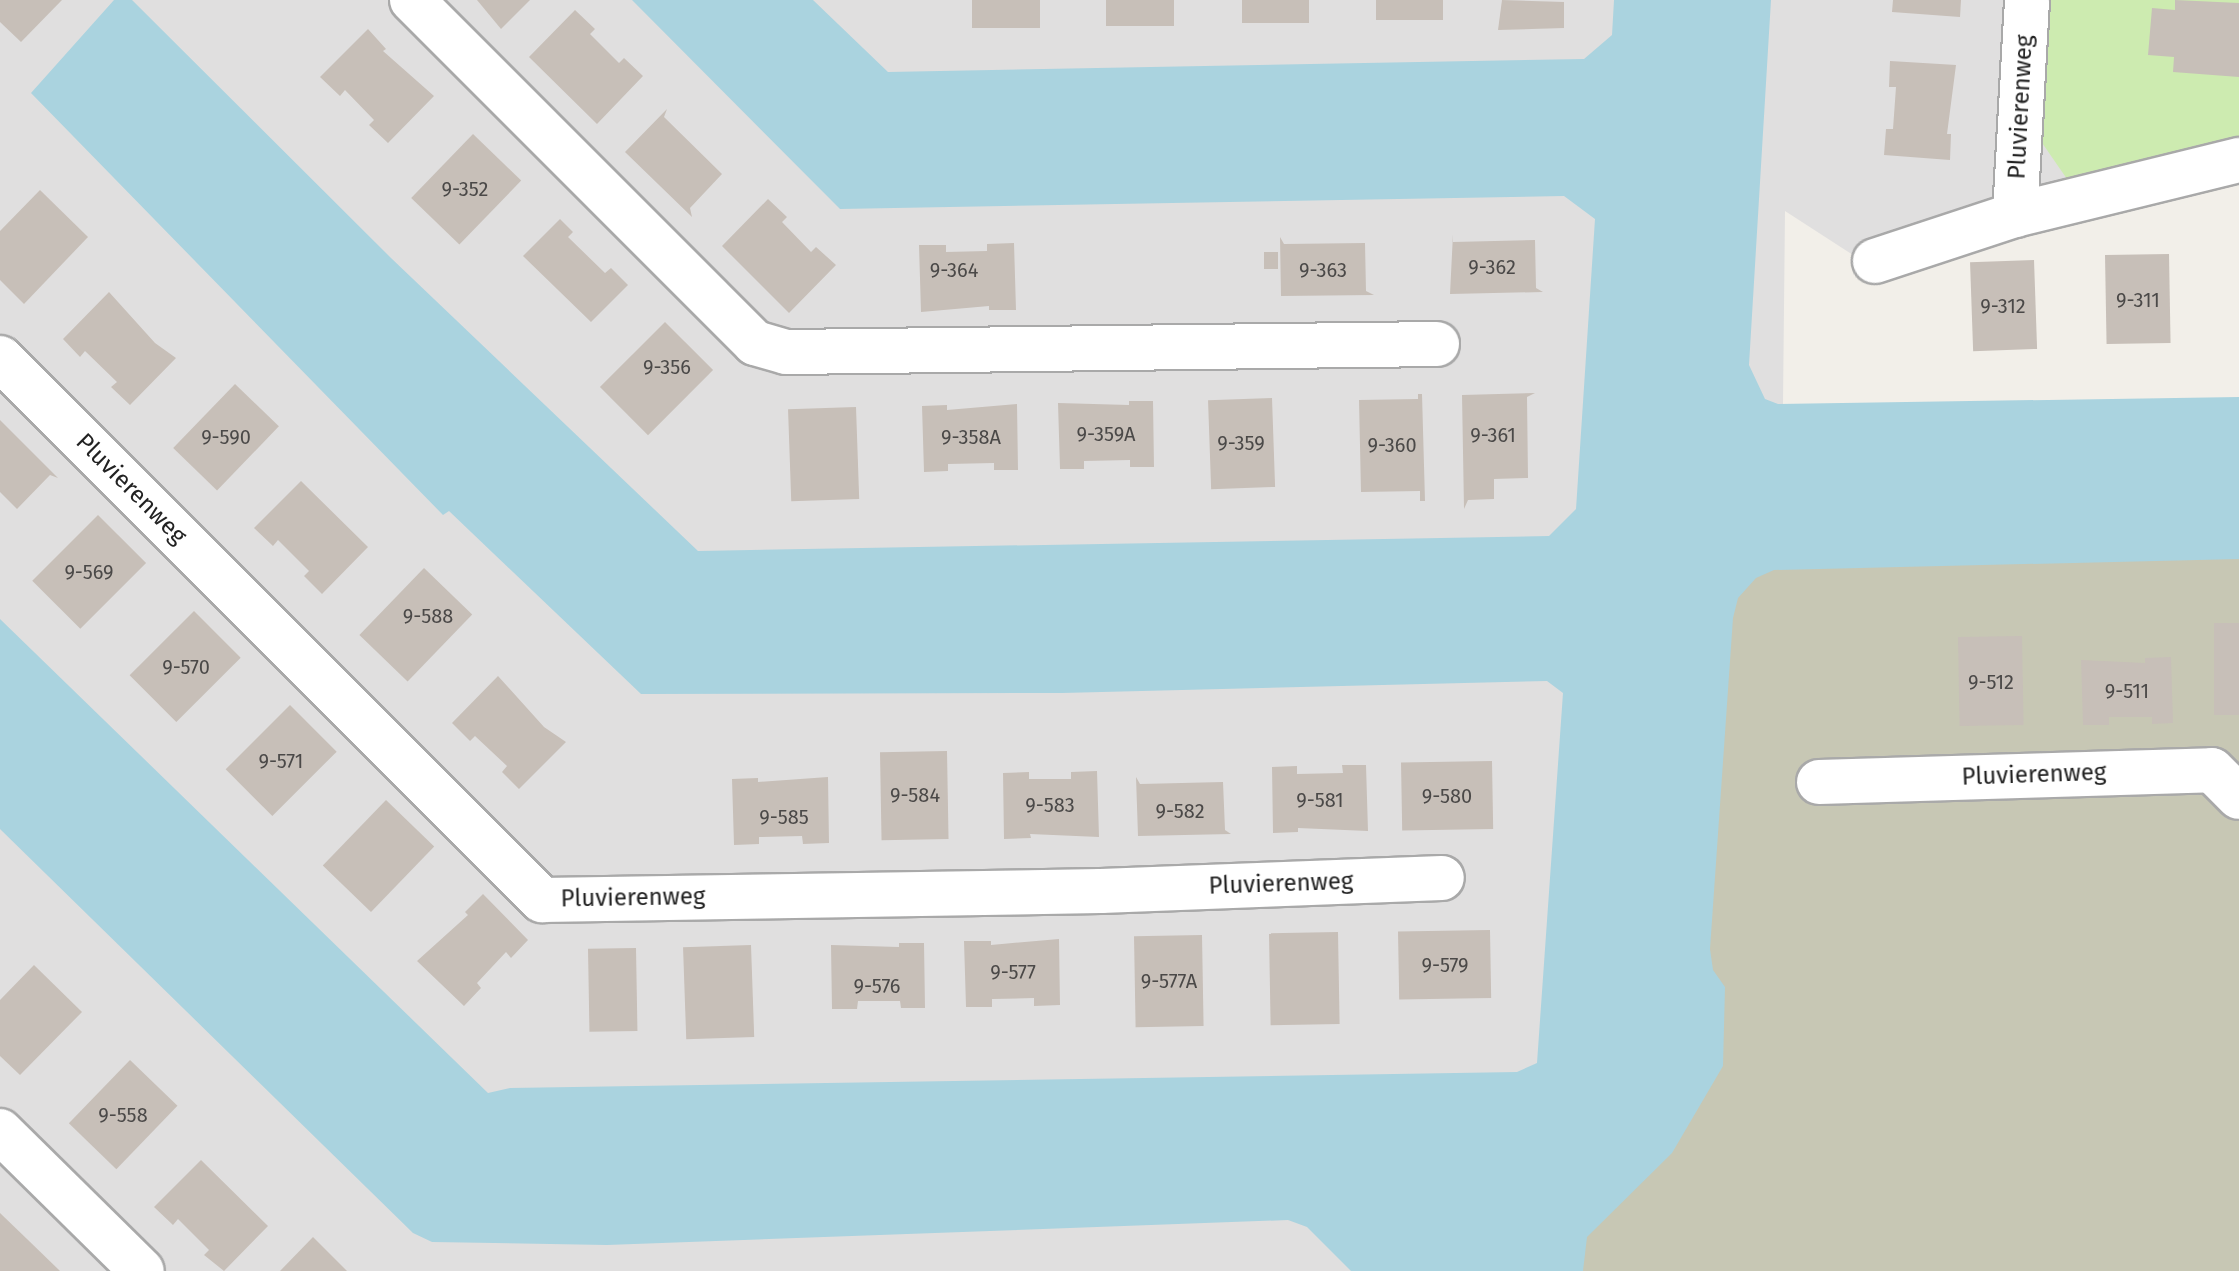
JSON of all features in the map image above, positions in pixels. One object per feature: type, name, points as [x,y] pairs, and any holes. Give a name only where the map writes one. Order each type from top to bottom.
[{"type":"street","points":[[412,0],[755,343],[786,352],[1437,344]]},
{"type":"street","name":"Pluvierenweg","points":[[2015,215],[2027,0]]},
{"type":"street","name":"Pluvierenweg","points":[[1875,261],[2015,215],[2239,160]]},
{"type":"street","name":"Pluvierenweg","points":[[0,358],[542,900],[1101,891],[1442,878]]},
{"type":"street","name":"Pluvierenweg","points":[[1819,782],[2212,770],[2239,797]]},
{"type":"street","points":[[0,1131],[142,1271]]},
{"type":"shaded area","points":[[0,0],[2239,0],[2239,180],[1853,255],[1785,211],[1774,1271],[0,1271]]},
{"type":"shaded area","points":[[2239,514],[2239,1271],[1559,1271],[1715,526]]},
{"type":"green space","points":[[2049,0],[2239,0],[2239,137],[2067,179],[2038,137]]},
{"type":"water","points":[[114,0],[132,0],[391,258],[698,551],[1549,536],[1576,509],[1595,219],[1564,196],[840,209],[632,0],[813,0],[888,72],[1584,59],[1612,35],[1614,0],[1771,0],[1749,365],[1765,399],[1778,404],[2239,397],[2239,559],[1774,570],[1756,578],[1738,598],[1733,618],[1710,949],[1713,970],[1725,987],[1723,1066],[1672,1153],[1587,1237],[1583,1271],[1351,1271],[1307,1227],[1288,1220],[607,1245],[432,1242],[413,1233],[0,829],[0,619],[488,1093],[510,1088],[1517,1072],[1537,1063],[1563,693],[1547,681],[1062,693],[641,694],[449,511],[443,515],[31,93]]},
{"type":"building","points":[[0,0],[62,0],[21,42],[0,22]]},
{"type":"building","points":[[477,0],[530,0],[501,29]]},
{"type":"building","points":[[972,0],[1040,0],[1040,28],[972,28]]},
{"type":"building","points":[[1106,0],[1174,0],[1174,26],[1106,26]]},
{"type":"building","points":[[1242,0],[1309,0],[1309,23],[1242,23]]},
{"type":"building","points":[[1376,0],[1443,0],[1443,20],[1376,20]]},
{"type":"building","points":[[1502,0],[1564,2],[1564,28],[1498,30]]},
{"type":"building","points":[[1893,0],[1961,0],[1960,17],[1892,12]]},
{"type":"building","points":[[2175,0],[2239,3],[2239,77],[2173,72],[2174,57],[2148,55],[2152,8],[2175,10]]},
{"type":"building","points":[[575,10],[595,29],[590,34],[619,63],[624,58],[643,76],[597,124],[529,57]]},
{"type":"building","points":[[368,29],[386,49],[383,51],[434,96],[388,143],[369,125],[374,120],[345,90],[340,96],[320,77]]},
{"type":"building","points":[[1890,61],[1956,65],[1947,134],[1951,134],[1950,160],[1884,155],[1886,129],[1893,129],[1896,87],[1889,87]]},
{"type":"building","points":[[667,109],[664,117],[722,174],[690,208],[692,217],[625,152]]},
{"type":"building","points":[[473,134],[521,181],[459,245],[411,198]]},
{"type":"building","points":[[40,190],[88,237],[24,304],[0,280],[0,231]]},
{"type":"building","points":[[768,199],[787,217],[782,222],[811,252],[816,247],[836,265],[789,313],[722,246]]},
{"type":"building","points":[[560,219],[573,232],[568,237],[605,273],[611,268],[628,285],[591,322],[523,256]]},
{"type":"building","points":[[1453,234],[1453,242],[1535,240],[1536,288],[1543,292],[1450,294]]},
{"type":"building","points":[[1280,237],[1284,244],[1365,243],[1366,291],[1374,295],[1281,296]]},
{"type":"building","points":[[1014,243],[1016,310],[989,310],[989,306],[921,312],[919,245],[946,245],[946,252],[987,251],[987,244]]},
{"type":"building","points":[[1264,252],[1278,252],[1278,269],[1264,269]]},
{"type":"building","points":[[2169,254],[2171,343],[2107,344],[2105,255]]},
{"type":"building","points":[[2034,260],[2037,349],[1973,351],[1970,262]]},
{"type":"building","points":[[109,292],[155,343],[176,358],[130,405],[111,387],[117,382],[85,351],[80,357],[63,339]]},
{"type":"building","points":[[665,322],[713,370],[648,435],[600,387]]},
{"type":"building","points":[[235,384],[279,426],[217,490],[173,448]]},
{"type":"building","points":[[1535,393],[1527,397],[1528,478],[1494,479],[1494,499],[1468,500],[1464,509],[1462,395]]},
{"type":"building","points":[[1418,394],[1422,394],[1425,501],[1420,501],[1420,491],[1361,492],[1359,400],[1418,399]]},
{"type":"building","points":[[1272,398],[1275,487],[1211,489],[1208,400]]},
{"type":"building","points":[[1129,401],[1153,401],[1154,467],[1130,467],[1130,460],[1084,461],[1084,469],[1060,469],[1058,403],[1129,405]]},
{"type":"building","points":[[1017,404],[1018,470],[994,470],[994,463],[948,464],[948,471],[924,472],[922,406],[947,405],[947,410]]},
{"type":"building","points":[[856,407],[859,499],[791,501],[788,409]]},
{"type":"building","points":[[0,420],[58,478],[50,475],[17,509],[0,492]]},
{"type":"building","points":[[301,481],[368,547],[322,594],[304,576],[309,571],[278,540],[273,546],[254,528]]},
{"type":"building","points":[[98,515],[146,563],[80,629],[32,581]]},
{"type":"building","points":[[424,568],[472,615],[408,681],[359,635]]},
{"type":"building","points":[[194,611],[241,658],[176,722],[130,675]]},
{"type":"building","points":[[2214,623],[2239,623],[2239,715],[2214,715]]},
{"type":"building","points":[[2022,636],[2024,725],[1960,726],[1958,637]]},
{"type":"building","points":[[2171,657],[2173,723],[2152,724],[2152,717],[2109,717],[2109,725],[2083,725],[2081,660],[2145,663],[2145,658]]},
{"type":"building","points":[[498,676],[544,727],[566,742],[519,789],[502,772],[507,766],[475,736],[470,741],[452,723]]},
{"type":"building","points":[[290,705],[337,752],[272,816],[226,769]]},
{"type":"building","points":[[947,751],[949,839],[882,840],[880,752]]},
{"type":"building","points":[[1492,761],[1493,829],[1402,831],[1401,763]]},
{"type":"building","points":[[1342,765],[1366,765],[1368,831],[1298,828],[1298,832],[1273,833],[1272,767],[1297,766],[1297,774],[1343,773]]},
{"type":"building","points":[[1097,771],[1099,837],[1030,834],[1031,838],[1004,839],[1003,773],[1029,772],[1029,779],[1071,779],[1071,772]]},
{"type":"building","points":[[828,777],[829,843],[803,844],[802,836],[759,837],[759,844],[734,845],[732,779],[758,778],[758,782]]},
{"type":"building","points":[[1136,777],[1140,784],[1223,782],[1225,830],[1231,834],[1138,836]]},
{"type":"building","points":[[386,800],[434,847],[371,912],[323,865]]},
{"type":"building","points":[[483,894],[528,940],[511,958],[506,952],[477,983],[481,988],[464,1006],[417,961],[468,915],[465,912]]},
{"type":"building","points":[[1490,930],[1491,998],[1399,1000],[1398,932]]},
{"type":"building","points":[[1338,932],[1340,1024],[1271,1025],[1269,933]]},
{"type":"building","points":[[1202,935],[1204,1026],[1136,1027],[1134,936]]},
{"type":"building","points":[[1059,939],[1060,1005],[1034,1006],[1034,998],[992,999],[992,1007],[966,1007],[964,941],[991,941],[991,945]]},
{"type":"building","points":[[899,943],[924,943],[925,1008],[901,1008],[900,1001],[858,1001],[857,1009],[832,1009],[831,945],[899,947]]},
{"type":"building","points":[[751,945],[754,1037],[686,1039],[683,947]]},
{"type":"building","points":[[636,948],[637,1031],[589,1032],[588,949]]},
{"type":"building","points":[[34,965],[82,1012],[20,1075],[0,1056],[0,1000]]},
{"type":"building","points":[[130,1060],[177,1106],[116,1169],[69,1123]]},
{"type":"building","points":[[201,1160],[268,1226],[224,1271],[204,1255],[209,1250],[178,1219],[173,1225],[154,1207]]},
{"type":"building","points":[[0,1213],[27,1239],[60,1271],[0,1271]]},
{"type":"building","points":[[313,1237],[347,1271],[280,1271]]}]
